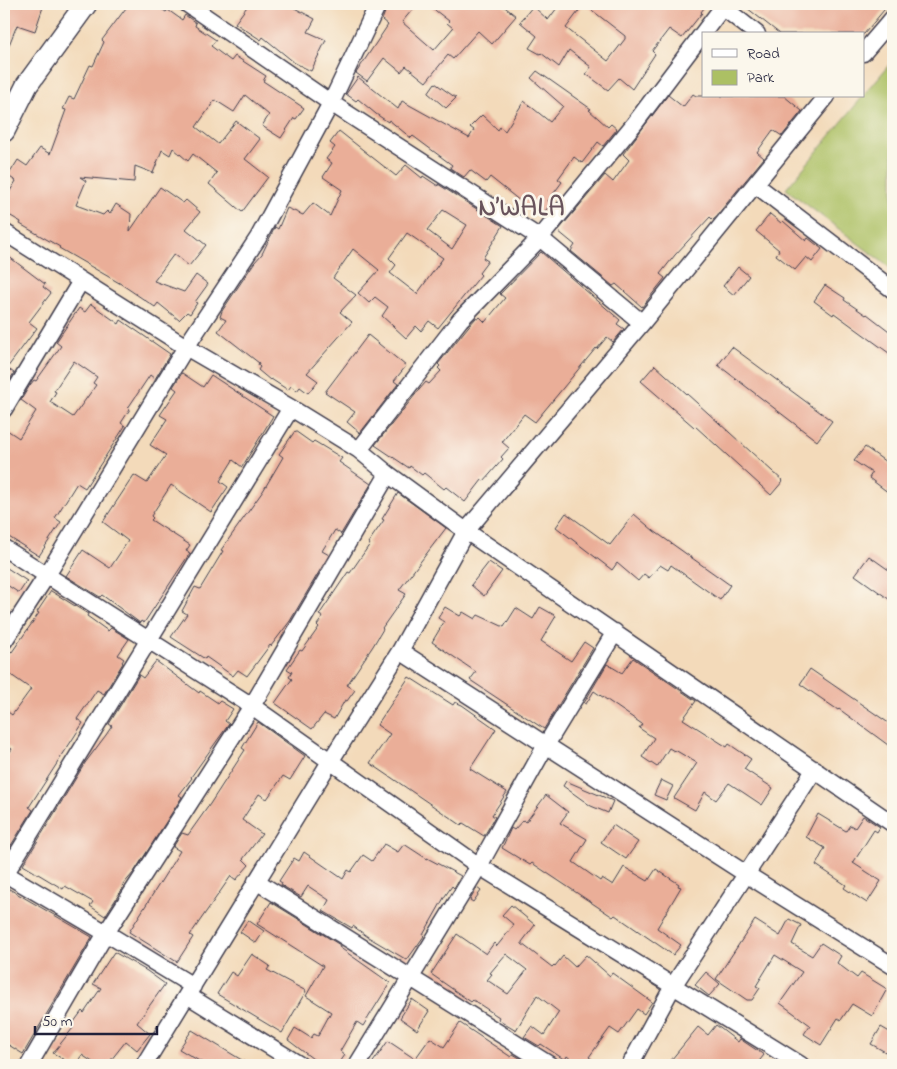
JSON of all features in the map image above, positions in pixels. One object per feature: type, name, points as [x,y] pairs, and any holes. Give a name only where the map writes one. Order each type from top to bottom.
[{"type":"street","points":[[4,131],[27,85],[86,4]]},
{"type":"street","points":[[187,4],[331,103],[540,238],[642,323]]},
{"type":"street","points":[[4,641],[47,575],[186,347],[258,238],[331,103],[378,4]]},
{"type":"street","points":[[702,32],[722,5],[755,32]]},
{"type":"street","points":[[864,52],[893,18]]},
{"type":"street","points":[[359,450],[460,320],[540,238],[635,123],[702,32]]},
{"type":"street","points":[[144,1065],[330,760],[400,651],[466,531],[642,323],[825,98]]},
{"type":"street","points":[[756,184],[893,290]]},
{"type":"street","points":[[4,232],[186,347],[359,450],[388,474],[466,531],[893,824]]},
{"type":"street","points":[[4,409],[80,281]]},
{"type":"street","points":[[291,408],[150,640],[4,874],[106,933],[300,1065]]},
{"type":"street","points":[[29,1065],[106,933],[252,706],[388,474]]},
{"type":"street","points":[[4,548],[252,706],[479,866],[800,1065]]},
{"type":"street","points":[[357,1065],[479,866],[546,745],[614,632]]},
{"type":"street","points":[[400,651],[746,874],[893,966]]},
{"type":"street","points":[[630,1065],[673,986],[815,769]]},
{"type":"street","points":[[256,881],[550,1065]]},
{"type":"green space","points":[[893,60],[893,270],[786,189],[861,98],[864,98],[864,95]]},
{"type":"building","points":[[4,4],[44,4],[35,31],[17,25],[5,55],[4,55]]},
{"type":"building","points":[[129,4],[154,4],[166,12],[168,10],[182,20],[185,15],[196,23],[195,26],[216,40],[211,46],[231,61],[235,56],[266,76],[263,81],[304,108],[296,119],[294,118],[281,138],[262,126],[269,115],[245,95],[234,112],[215,100],[196,127],[218,144],[236,121],[260,139],[245,159],[268,177],[242,212],[209,184],[217,173],[193,154],[188,161],[173,148],[170,155],[162,150],[153,173],[135,166],[134,182],[80,177],[86,181],[76,205],[103,215],[107,211],[110,214],[116,204],[131,214],[130,231],[160,187],[183,203],[186,200],[200,212],[186,229],[206,245],[189,266],[174,254],[154,281],[184,292],[196,275],[208,284],[195,302],[197,303],[190,314],[187,312],[179,320],[158,303],[155,307],[121,284],[20,224],[21,222],[4,212],[4,201],[16,181],[8,176],[18,160],[27,166],[40,148],[50,154],[66,110],[63,109],[69,97],[74,99],[90,65],[93,66],[104,42],[102,40]]},
{"type":"building","points":[[249,4],[287,4],[315,19],[308,32],[326,40],[311,71],[295,63],[263,37],[261,40],[235,23]]},
{"type":"building","points":[[388,4],[417,4],[402,22],[434,50],[453,28],[447,23],[449,21],[427,4],[501,4],[516,16],[492,44],[478,31],[453,59],[448,55],[426,82],[406,66],[401,72],[384,58],[367,81],[356,73],[388,25],[382,20]]},
{"type":"building","points":[[560,4],[584,4],[707,4],[682,38],[669,29],[652,51],[655,54],[632,89],[619,78],[608,90],[586,74],[591,67],[569,50],[559,67],[541,53],[529,48],[537,36],[520,22],[533,6],[548,20]],"holes":[[[584,4],[625,36],[625,39],[608,61],[566,28]]]},
{"type":"building","points":[[742,4],[889,4],[864,34],[864,32],[777,32]]},
{"type":"building","points":[[537,71],[591,109],[589,110],[608,127],[611,124],[617,129],[603,146],[598,142],[582,163],[574,157],[558,179],[562,182],[548,201],[551,204],[540,217],[490,177],[486,182],[470,170],[464,177],[450,168],[452,165],[413,136],[411,138],[358,99],[356,101],[346,94],[358,77],[398,109],[402,101],[469,138],[474,130],[470,127],[482,115],[498,130],[500,127],[505,131],[524,101],[550,122],[563,106],[531,78]]},
{"type":"building","points":[[435,83],[456,98],[446,108],[428,93]]},
{"type":"building","points":[[693,94],[702,96],[702,98],[786,98],[802,111],[782,136],[773,130],[757,152],[764,158],[713,220],[710,217],[675,255],[660,274],[665,278],[642,307],[616,284],[613,286],[571,251],[575,245],[558,231],[605,175],[613,182],[629,160],[623,154],[668,95],[683,107]]},
{"type":"building","points":[[339,131],[396,176],[406,165],[422,178],[423,176],[438,186],[438,184],[503,226],[483,258],[488,261],[479,273],[481,275],[438,328],[429,321],[421,331],[416,326],[406,338],[382,316],[388,307],[375,297],[369,303],[358,293],[379,270],[353,249],[333,278],[356,295],[340,312],[352,322],[307,373],[318,381],[308,393],[300,387],[297,391],[291,386],[288,390],[270,380],[258,370],[260,367],[259,363],[218,331],[226,320],[220,317],[222,311],[262,254],[275,227],[278,229],[287,208],[303,215],[313,203],[330,216],[342,190],[323,177],[332,163],[326,159],[335,147],[330,143]],"holes":[[[443,210],[467,225],[452,249],[427,230]],[[407,233],[443,258],[417,294],[390,273],[396,265],[389,258]]]},
{"type":"building","points":[[770,214],[781,223],[783,221],[806,241],[808,238],[822,249],[812,262],[806,257],[795,270],[776,255],[779,250],[756,231]]},
{"type":"building","points":[[541,252],[620,320],[617,324],[624,329],[613,342],[607,337],[596,348],[535,422],[524,414],[502,442],[509,448],[501,457],[503,459],[484,481],[482,480],[465,502],[446,487],[444,489],[424,473],[422,475],[410,466],[409,468],[375,445],[426,382],[429,384],[441,371],[438,368],[440,366],[438,364],[468,327],[476,318],[480,317],[485,322],[505,298],[500,294]]},
{"type":"building","points":[[4,253],[45,284],[43,287],[51,293],[29,322],[37,328],[7,368],[14,373],[4,389]]},
{"type":"building","points":[[738,267],[749,276],[734,295],[723,286]]},
{"type":"building","points":[[825,285],[893,334],[893,356],[834,313],[833,315],[814,301]]},
{"type":"building","points":[[91,304],[119,324],[121,320],[170,354],[155,379],[150,375],[128,408],[130,409],[121,423],[125,426],[85,488],[77,483],[55,518],[61,522],[39,556],[4,534],[4,428],[19,438],[36,411],[21,400],[30,385],[34,380],[36,381],[61,346],[56,342],[79,308],[85,312]],"holes":[[[74,361],[97,377],[93,383],[96,385],[73,417],[50,402],[56,392],[54,391]]]},
{"type":"building","points":[[368,335],[406,366],[394,381],[398,384],[360,433],[347,422],[355,412],[325,392]]},
{"type":"building","points":[[732,347],[832,421],[817,441],[718,365]]},
{"type":"building","points":[[655,365],[783,481],[771,495],[695,426],[641,381]]},
{"type":"building","points":[[182,373],[203,387],[211,375],[273,416],[242,467],[233,460],[220,481],[228,487],[211,512],[171,485],[151,516],[153,518],[151,520],[190,545],[186,551],[190,553],[144,623],[141,621],[140,623],[102,595],[100,597],[66,576],[83,550],[110,568],[128,541],[103,522],[134,475],[147,483],[166,455],[150,445],[167,419],[160,415],[177,390],[173,387]]},
{"type":"building","points":[[295,431],[312,443],[314,441],[342,458],[339,462],[371,484],[341,534],[335,530],[322,551],[329,555],[290,621],[247,676],[238,670],[233,676],[206,657],[205,659],[171,637],[187,614],[182,611],[195,587],[200,589],[223,551],[221,550],[263,491],[283,457],[279,454]]},
{"type":"building","points":[[865,447],[893,467],[893,496],[869,478],[872,473],[854,461]]},
{"type":"building","points":[[398,493],[446,528],[399,590],[406,594],[382,628],[373,646],[347,685],[355,690],[347,701],[345,700],[334,719],[324,714],[312,729],[275,703],[292,679],[289,677],[292,672],[287,669],[319,627],[317,625],[323,617],[319,615],[348,572],[350,573],[370,544],[368,543],[384,520],[382,519]]},
{"type":"building","points":[[566,513],[610,545],[634,514],[654,531],[730,585],[720,600],[671,565],[668,570],[660,565],[649,578],[644,574],[638,581],[617,563],[612,570],[556,527]]},
{"type":"building","points":[[869,556],[893,573],[893,602],[855,575]]},
{"type":"building","points":[[489,562],[502,571],[484,596],[471,585]]},
{"type":"building","points":[[4,566],[27,581],[19,593],[4,583]]},
{"type":"building","points":[[51,591],[88,614],[87,616],[108,631],[111,628],[129,639],[118,655],[124,659],[123,663],[104,694],[97,690],[77,719],[83,723],[29,807],[33,810],[5,855],[4,760],[12,749],[4,744],[4,709],[12,715],[31,689],[4,670],[4,661],[39,613],[37,612]]},
{"type":"building","points":[[445,607],[460,616],[463,612],[475,619],[478,615],[504,627],[516,608],[533,619],[540,607],[556,616],[541,641],[571,661],[584,642],[593,648],[544,729],[470,680],[476,672],[432,642],[444,622],[438,618]]},
{"type":"building","points":[[633,658],[696,701],[683,719],[727,747],[729,744],[751,759],[744,769],[773,788],[762,805],[729,783],[716,800],[705,792],[695,810],[674,798],[697,763],[669,748],[657,767],[642,757],[654,738],[639,728],[642,724],[594,691],[586,704],[584,703],[607,664],[622,673]]},
{"type":"building","points":[[156,661],[199,693],[200,691],[218,703],[220,701],[233,709],[225,721],[229,724],[179,795],[182,797],[134,872],[122,886],[123,888],[105,916],[90,906],[93,902],[65,886],[63,889],[23,865],[85,763],[112,726],[109,724],[139,675],[143,678]]},
{"type":"building","points":[[810,669],[893,726],[893,738],[888,745],[839,709],[800,684]]},
{"type":"building","points":[[409,677],[453,705],[455,702],[462,705],[496,729],[470,769],[507,792],[492,815],[495,817],[484,836],[463,823],[461,825],[370,763],[390,734],[377,725]]},
{"type":"building","points":[[258,722],[305,756],[290,780],[283,776],[267,799],[259,794],[242,820],[262,834],[243,859],[249,865],[236,880],[231,876],[190,935],[193,937],[177,962],[129,932],[180,851],[173,847],[182,833],[188,835],[210,804],[245,750],[242,748]]},
{"type":"building","points":[[661,780],[673,786],[666,800],[654,795]]},
{"type":"building","points":[[566,781],[613,801],[608,813],[591,806],[563,786]]},
{"type":"building","points":[[546,795],[568,812],[560,823],[587,839],[573,862],[600,881],[602,878],[613,885],[624,867],[648,881],[656,869],[679,884],[678,886],[681,887],[657,928],[681,945],[673,955],[615,915],[613,917],[532,863],[530,865],[502,848],[511,828],[514,830],[523,820],[526,822]]},
{"type":"building","points":[[818,814],[846,831],[850,825],[855,828],[863,816],[880,827],[877,832],[874,830],[853,863],[881,881],[867,903],[844,888],[846,885],[816,865],[825,848],[806,837]]},
{"type":"building","points":[[613,825],[638,842],[626,859],[601,842]]},
{"type":"building","points":[[384,844],[398,852],[404,844],[427,859],[461,876],[454,888],[452,886],[445,896],[424,936],[407,960],[353,926],[352,928],[323,911],[329,900],[308,886],[301,897],[281,885],[282,883],[279,881],[294,858],[299,861],[304,852],[343,879],[348,870],[351,872],[363,855],[372,861]]},
{"type":"building","points":[[4,886],[92,937],[23,1054],[4,1042]]},
{"type":"building","points":[[477,888],[481,891],[473,902],[470,900]]},
{"type":"building","points":[[271,902],[340,945],[339,947],[390,983],[363,1026],[357,1022],[340,1051],[345,1055],[338,1065],[321,1065],[288,1040],[295,1028],[311,1038],[314,1034],[318,1036],[331,1012],[306,996],[323,966],[257,924]]},
{"type":"building","points":[[511,905],[535,925],[522,944],[552,967],[563,956],[575,967],[586,955],[610,976],[612,973],[652,1002],[644,1014],[637,1009],[619,1034],[610,1028],[589,1057],[599,1065],[578,1065],[567,1056],[565,1060],[541,1044],[539,1046],[524,1037],[532,1026],[544,1035],[559,1012],[537,995],[516,1030],[498,1019],[499,1017],[473,1000],[471,1002],[431,974],[457,934],[486,954],[494,943],[497,946],[514,925],[502,915]],"holes":[[[506,954],[527,970],[508,994],[487,980],[492,974],[490,973]]]},
{"type":"building","points":[[789,919],[801,925],[792,944],[812,956],[821,943],[841,956],[837,963],[857,978],[861,973],[887,989],[872,1016],[852,1004],[841,1020],[838,1018],[821,1045],[804,1034],[810,1025],[780,1003],[802,972],[775,955],[756,986],[760,988],[752,1000],[747,1000],[716,979],[755,920],[780,936]]},
{"type":"building","points":[[248,920],[264,931],[256,943],[240,932]]},
{"type":"building","points":[[114,952],[165,984],[137,1023],[150,1034],[137,1050],[126,1041],[107,1065],[97,1065],[82,1055],[75,1065],[72,1065],[53,1053],[73,1028],[71,1026],[82,1011],[84,1013],[101,988],[93,984]]},
{"type":"building","points":[[252,954],[270,966],[267,970],[306,991],[282,1033],[217,994],[231,972],[237,976]]},
{"type":"building","points":[[706,972],[720,984],[709,996],[695,985]]},
{"type":"building","points":[[412,999],[429,1011],[417,1030],[400,1018]]},
{"type":"building","points":[[460,1023],[511,1057],[513,1054],[528,1063],[527,1065],[371,1065],[388,1041],[415,1059],[430,1038],[444,1047]]},
{"type":"building","points":[[716,1025],[738,1042],[740,1039],[764,1055],[756,1065],[667,1065],[698,1027],[708,1035]]},
{"type":"building","points":[[881,1027],[893,1034],[893,1046],[889,1054],[871,1044]]},
{"type":"building","points":[[192,1030],[250,1065],[206,1065],[179,1049]]},
{"type":"district","name":"N’WALA","points":[[522,209]]}]
